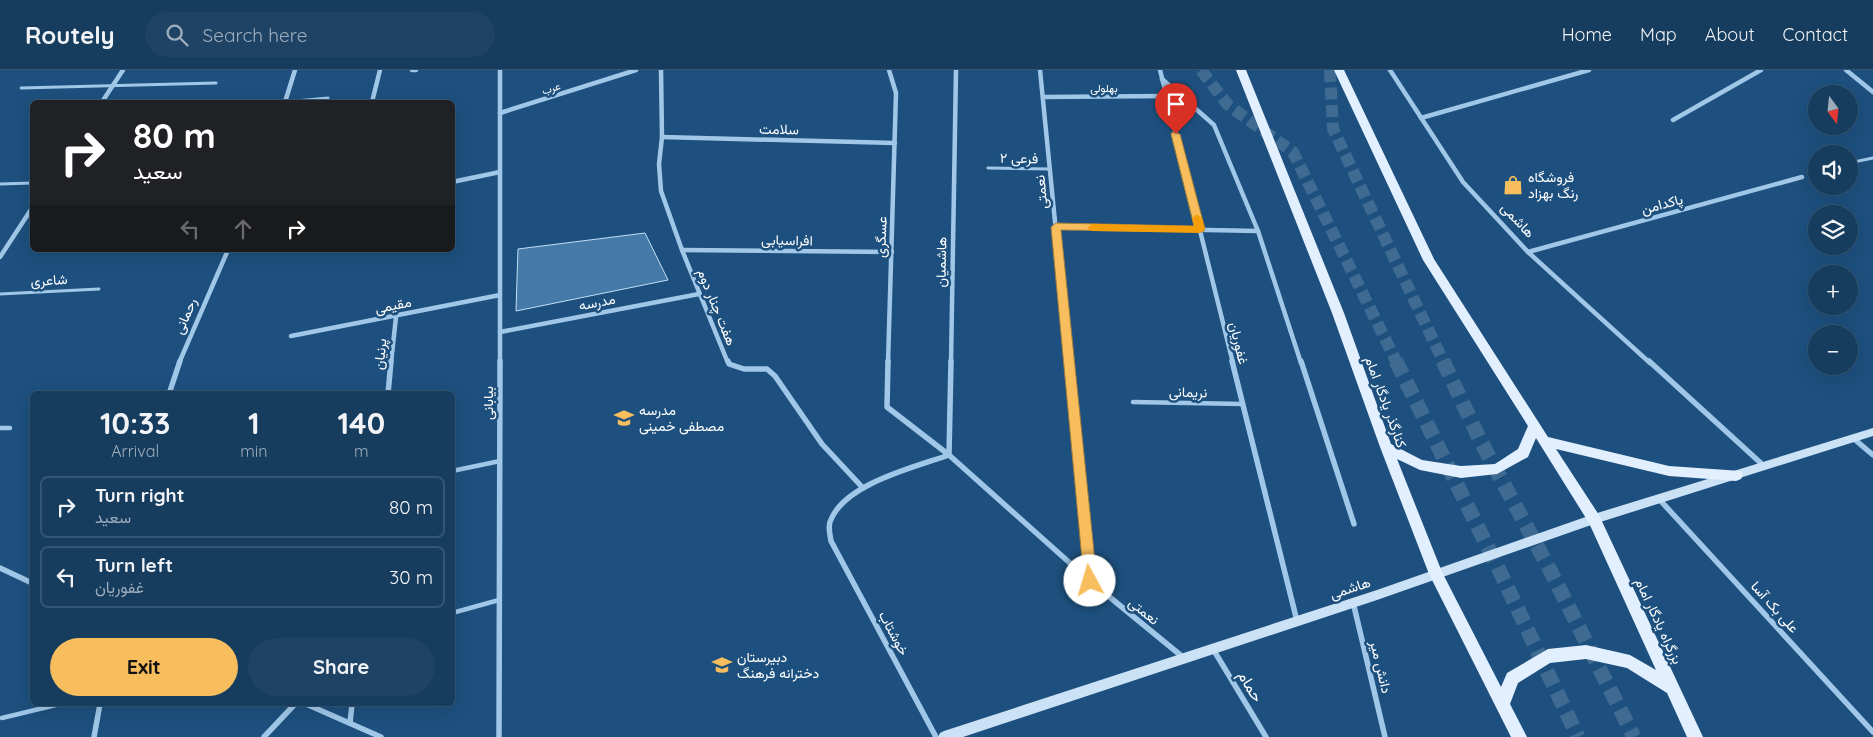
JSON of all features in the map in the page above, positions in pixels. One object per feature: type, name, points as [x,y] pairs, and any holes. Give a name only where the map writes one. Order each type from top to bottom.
[{"type":"main road","name":"کنارگذر یادگار امام","points":[[1242,70],[1338,313],[1386,447],[1436,574],[1519,737]]},
{"type":"main road","points":[[1339,70],[1429,260],[1594,519]]},
{"type":"main road","points":[[1386,447],[1420,465],[1461,472],[1496,469],[1523,453],[1535,424]]},
{"type":"main road","name":"هاشمی","points":[[944,737],[1297,621],[1594,519],[1873,432]]},
{"type":"main road","points":[[1545,441],[1669,471],[1736,475]]},
{"type":"main road","name":"بزرگراه یادگار امام","points":[[1594,519],[1695,737]]},
{"type":"main road","points":[[1503,704],[1512,678],[1548,656],[1586,652],[1630,662],[1672,688]]},
{"type":"street","points":[[103,100],[123,70]]},
{"type":"street","points":[[286,100],[295,70]]},
{"type":"street","points":[[372,100],[380,70]]},
{"type":"street","name":"بیابانی","points":[[499,737],[500,70]]},
{"type":"street","name":"عرب","points":[[500,114],[636,70]]},
{"type":"street","name":"هفت چنار دوم","points":[[661,70],[662,137],[659,164],[661,191],[699,294],[729,364],[744,369],[767,369],[774,376],[822,444],[863,488]]},
{"type":"street","name":"عسگری","points":[[887,406],[896,93],[889,70]]},
{"type":"street","name":"هاشمیان","points":[[949,455],[956,70]]},
{"type":"street","name":"نعمتی","points":[[1040,70],[1090,581]]},
{"type":"street","name":"غفوریان","points":[[1160,70],[1297,621]]},
{"type":"street","name":"هاشمی","points":[[1390,70],[1463,182],[1528,252],[1764,466]]},
{"type":"street","points":[[1421,118],[1588,70]]},
{"type":"street","points":[[1673,120],[1761,70]]},
{"type":"street","points":[[1846,70],[1873,92]]},
{"type":"street","points":[[1162,79],[1214,125],[1258,231],[1354,524]]},
{"type":"street","name":"بهلولی","points":[[1043,97],[1166,96]]},
{"type":"street","name":"سلامت","points":[[662,137],[895,143]]},
{"type":"street","points":[[455,181],[500,172]]},
{"type":"street","name":"پاکدامن","points":[[1528,252],[1802,177]]},
{"type":"street","points":[[0,257],[30,211]]},
{"type":"street","points":[[1056,227],[1258,231]]},
{"type":"street","name":"افراسیابی","points":[[682,250],[892,252]]},
{"type":"street","name":"رحمانی","points":[[170,391],[178,365],[227,252]]},
{"type":"street","name":"مدرسه","points":[[500,332],[699,294]]},
{"type":"street","name":"مقیمی","points":[[291,336],[396,317],[500,295]]},
{"type":"street","name":"پرنیان","points":[[388,391],[396,317]]},
{"type":"street","name":"نعمتی","points":[[887,406],[949,455],[1090,581],[1184,658]]},
{"type":"street","points":[[1853,438],[1873,455]]},
{"type":"street","points":[[863,488],[949,455]]},
{"type":"street","name":"خوشتاب","points":[[863,488],[838,507],[829,523],[831,540],[936,737]]},
{"type":"street","name":"علی بک آسا","points":[[1659,499],[1873,732]]},
{"type":"street","points":[[0,568],[30,582]]},
{"type":"street","name":"دانش میر","points":[[1353,602],[1385,737]]},
{"type":"street","name":"حمام","points":[[1213,649],[1266,737]]},
{"type":"street","points":[[94,737],[100,706]]},
{"type":"street","points":[[264,737],[293,706]]},
{"type":"street","points":[[311,706],[382,737]]},
{"type":"street","points":[[350,723],[352,706]]},
{"type":"lane","points":[[21,88],[216,82]]},
{"type":"lane","points":[[306,100],[328,98]]},
{"type":"lane","points":[[1858,161],[1873,158]]},
{"type":"lane","name":"فرعی ۲","points":[[988,168],[1050,169]]},
{"type":"lane","points":[[0,184],[30,183]]},
{"type":"lane","name":"شاعری","points":[[0,294],[98,289]]},
{"type":"lane","name":"نریمانی","points":[[1133,402],[1243,404]]},
{"type":"lane","points":[[0,428],[10,428]]},
{"type":"lane","points":[[455,470],[500,461]]},
{"type":"lane","points":[[455,611],[499,600]]},
{"type":"lane","points":[[2,718],[52,706]]},
{"type":"building","points":[[645,233],[668,280],[516,311],[518,249]]},
{"type":"tunnel","points":[[1201,70],[1228,105],[1293,152],[1397,363]]},
{"type":"tunnel","points":[[1330,70],[1333,129],[1444,363]]},
{"type":"tunnel","points":[[1396,361],[1503,578],[1578,737]]},
{"type":"tunnel","points":[[1443,361],[1479,438],[1550,570],[1634,737]]},
{"type":"slow traffic","points":[[1092,228],[1200,229],[1197,218]]},
{"type":"place","name":"فروشگاه رنگ بهزاد","points":[[1513,185]]},
{"type":"place","name":"مدرسه مصطفی خمینی","points":[[624,418]]},
{"type":"place","name":"دبیرستان دخترانه فرهنگ","points":[[722,665]]},
{"type":"route","points":[[1090,581],[1056,227],[1200,229],[1176,134]]}]
